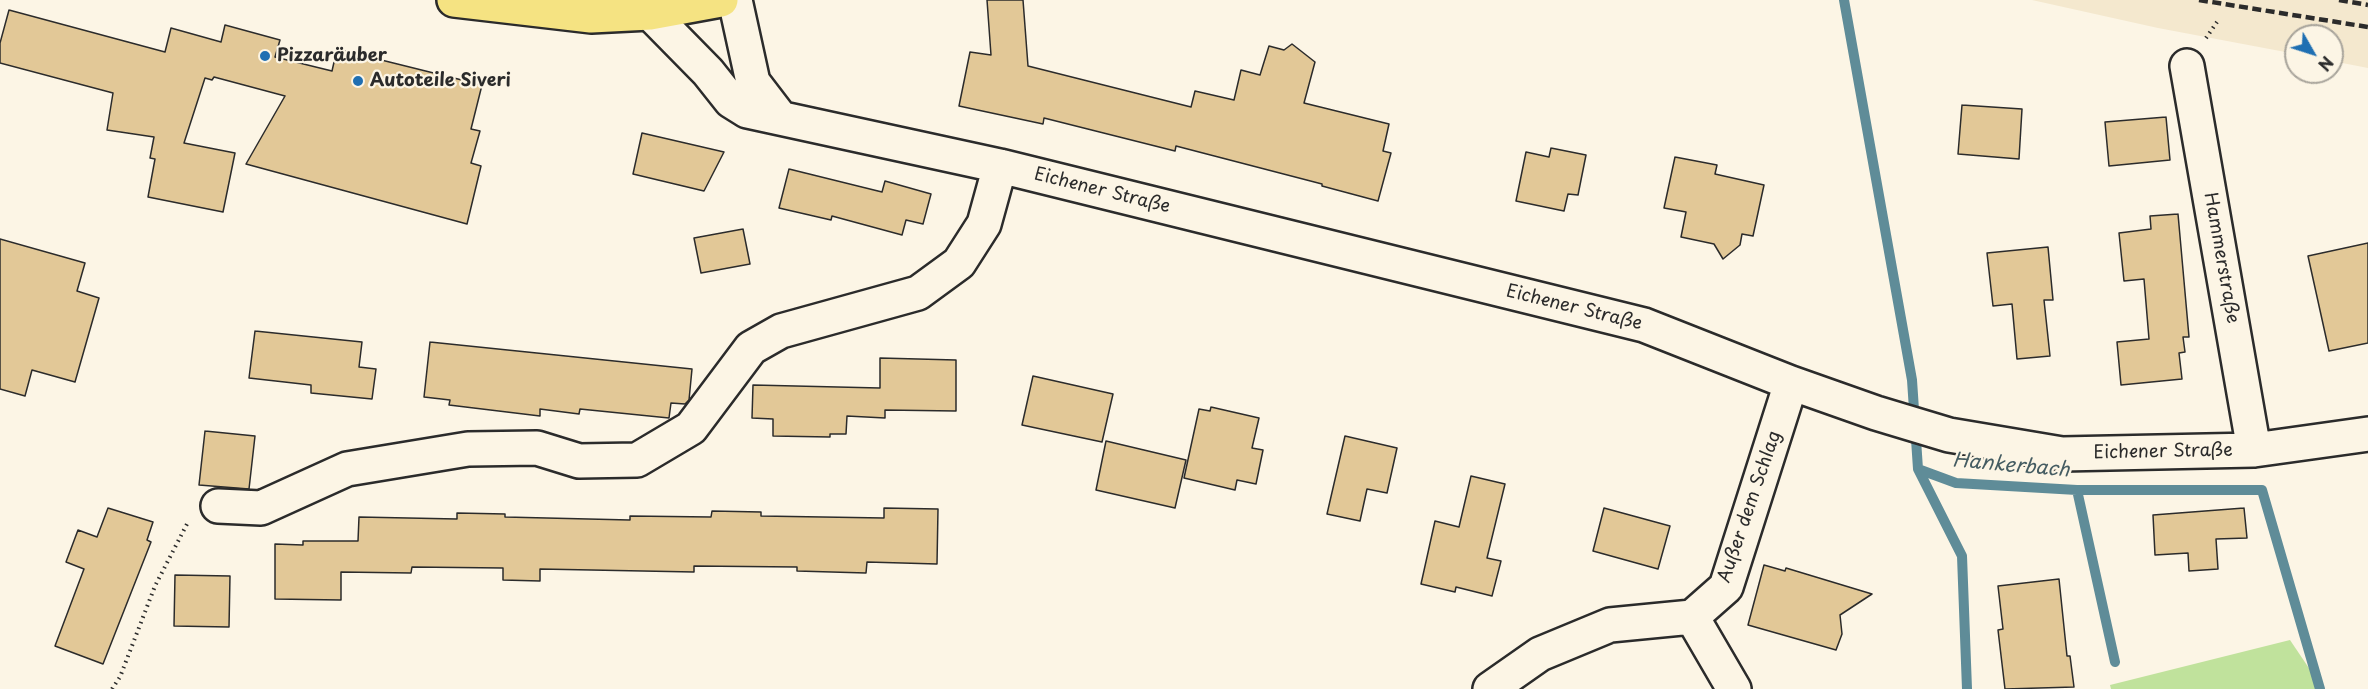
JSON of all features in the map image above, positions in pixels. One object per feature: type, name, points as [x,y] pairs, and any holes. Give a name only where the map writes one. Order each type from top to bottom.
[{"type":"main road","points":[[454,0],[591,16],[650,14],[721,0]]},
{"type":"street","points":[[735,0],[753,82],[779,116]]},
{"type":"street","name":"Eichener Straße","points":[[650,14],[708,72],[731,101],[747,111],[779,116],[1000,166],[1644,325],[1791,383],[1876,413],[1949,435],[2062,454],[2254,450],[2368,434]]},
{"type":"street","name":"Hammerstraße","points":[[2187,66],[2254,450]]},
{"type":"street","points":[[218,506],[261,508],[347,469],[468,449],[537,448],[579,461],[637,460],[691,428],[751,348],[781,331],[918,293],[959,263],[984,224],[1000,166]]},
{"type":"street","name":"Außer dem Schlag","points":[[1692,616],[1726,587],[1791,383]]},
{"type":"street","points":[[1490,689],[1540,654],[1610,626],[1692,616],[1734,689]]},
{"type":"path","points":[[112,689],[120,677],[155,586],[187,523],[218,506]]},
{"type":"shaded area","points":[[2032,0],[2368,0],[2368,68],[2344,63],[2344,24],[2284,24],[2284,52],[2158,28]]},
{"type":"green space","points":[[2290,640],[2323,689],[2111,689],[2110,685]]},
{"type":"building","points":[[987,0],[1023,0],[1028,66],[1191,107],[1195,91],[1234,100],[1241,70],[1260,75],[1269,46],[1284,50],[1292,44],[1315,62],[1304,103],[1389,124],[1383,151],[1391,153],[1378,201],[1176,146],[1175,151],[1044,118],[1043,124],[959,106],[970,52],[991,55]]},
{"type":"building","points":[[9,10],[165,52],[171,28],[221,42],[225,25],[280,40],[275,57],[332,71],[337,49],[482,85],[471,129],[480,131],[471,163],[481,166],[467,224],[246,164],[285,96],[214,77],[212,80],[205,78],[184,143],[235,153],[223,212],[148,197],[155,159],[150,158],[154,137],[107,130],[113,93],[0,63],[0,43]]},
{"type":"building","points":[[1962,105],[2022,109],[2019,159],[1958,154]]},
{"type":"building","points":[[2166,117],[2170,160],[2109,166],[2105,122]]},
{"type":"building","points":[[642,133],[724,152],[704,191],[633,174]]},
{"type":"building","points":[[1551,148],[1586,155],[1578,195],[1568,194],[1564,211],[1516,201],[1526,152],[1549,157]]},
{"type":"building","points":[[1675,157],[1717,165],[1715,174],[1764,185],[1753,236],[1742,234],[1740,245],[1723,259],[1714,244],[1681,237],[1686,212],[1664,208]]},
{"type":"building","points":[[789,169],[882,192],[885,181],[931,194],[923,224],[906,220],[902,235],[832,216],[831,220],[779,208]]},
{"type":"building","points":[[2178,214],[2189,337],[2183,337],[2185,352],[2179,353],[2182,379],[2121,385],[2117,342],[2149,339],[2144,279],[2124,281],[2119,233],[2151,229],[2150,216]]},
{"type":"building","points":[[743,229],[750,264],[701,273],[694,238]]},
{"type":"building","points":[[0,239],[85,263],[77,291],[99,298],[75,382],[32,370],[25,396],[0,389]]},
{"type":"building","points":[[2368,243],[2368,343],[2329,351],[2308,256]]},
{"type":"building","points":[[2048,247],[2053,300],[2044,300],[2050,356],[2017,359],[2012,304],[1993,306],[1987,253]]},
{"type":"building","points":[[255,331],[362,342],[359,367],[376,369],[372,399],[311,393],[311,385],[249,378]]},
{"type":"building","points":[[430,342],[692,369],[689,400],[685,404],[671,403],[669,418],[580,409],[579,414],[540,409],[540,416],[449,405],[450,400],[424,397]]},
{"type":"building","points":[[880,358],[956,360],[956,411],[885,410],[885,418],[847,416],[846,434],[830,434],[830,437],[773,436],[773,419],[752,418],[753,385],[880,388]]},
{"type":"building","points":[[1033,376],[1113,394],[1102,442],[1022,425]]},
{"type":"building","points":[[1211,407],[1259,418],[1252,448],[1263,450],[1256,484],[1237,480],[1235,490],[1184,478],[1199,409],[1210,411]]},
{"type":"building","points":[[205,431],[255,436],[249,489],[199,485]]},
{"type":"building","points":[[1345,436],[1397,448],[1387,493],[1367,489],[1360,521],[1327,514]]},
{"type":"building","points":[[1106,441],[1186,460],[1175,508],[1096,490]]},
{"type":"building","points":[[1471,476],[1505,484],[1487,558],[1501,561],[1492,596],[1456,587],[1455,592],[1421,584],[1435,521],[1459,527]]},
{"type":"building","points":[[108,508],[153,522],[147,540],[151,542],[103,664],[55,646],[84,569],[66,562],[78,530],[97,537]]},
{"type":"building","points":[[884,508],[938,509],[937,564],[867,562],[866,573],[797,571],[797,567],[694,566],[694,572],[540,569],[540,581],[503,580],[503,568],[412,567],[411,573],[341,572],[341,600],[275,599],[275,544],[303,545],[303,541],[358,541],[359,517],[457,519],[457,513],[505,514],[505,517],[630,520],[630,516],[711,517],[712,511],[761,512],[761,516],[884,518]]},
{"type":"building","points":[[1604,508],[1670,526],[1658,569],[1593,551]]},
{"type":"building","points":[[2244,508],[2247,538],[2216,539],[2218,569],[2189,571],[2188,553],[2155,555],[2153,515]]},
{"type":"building","points":[[1764,565],[1785,571],[1786,568],[1872,594],[1840,615],[1842,634],[1836,650],[1748,625]]},
{"type":"building","points":[[175,575],[230,576],[229,627],[174,626]]},
{"type":"building","points":[[2059,579],[2067,656],[2070,656],[2074,687],[2005,689],[1998,630],[2003,629],[1998,586]]},
{"type":"waterway","name":"Hankerbach","points":[[1844,0],[1912,380],[1918,469],[1956,483],[2077,490],[2262,490],[2320,689]]},
{"type":"waterway","points":[[1918,469],[1962,556],[1967,689]]},
{"type":"waterway","points":[[2077,490],[2115,662]]},
{"type":"railway","points":[[2199,0],[2368,27]]},
{"type":"railway","points":[[2339,0],[2368,5]]},
{"type":"place","name":"Pizzaräuber","points":[[265,56]]},
{"type":"place","name":"Autoteile Siveri","points":[[358,81]]}]
